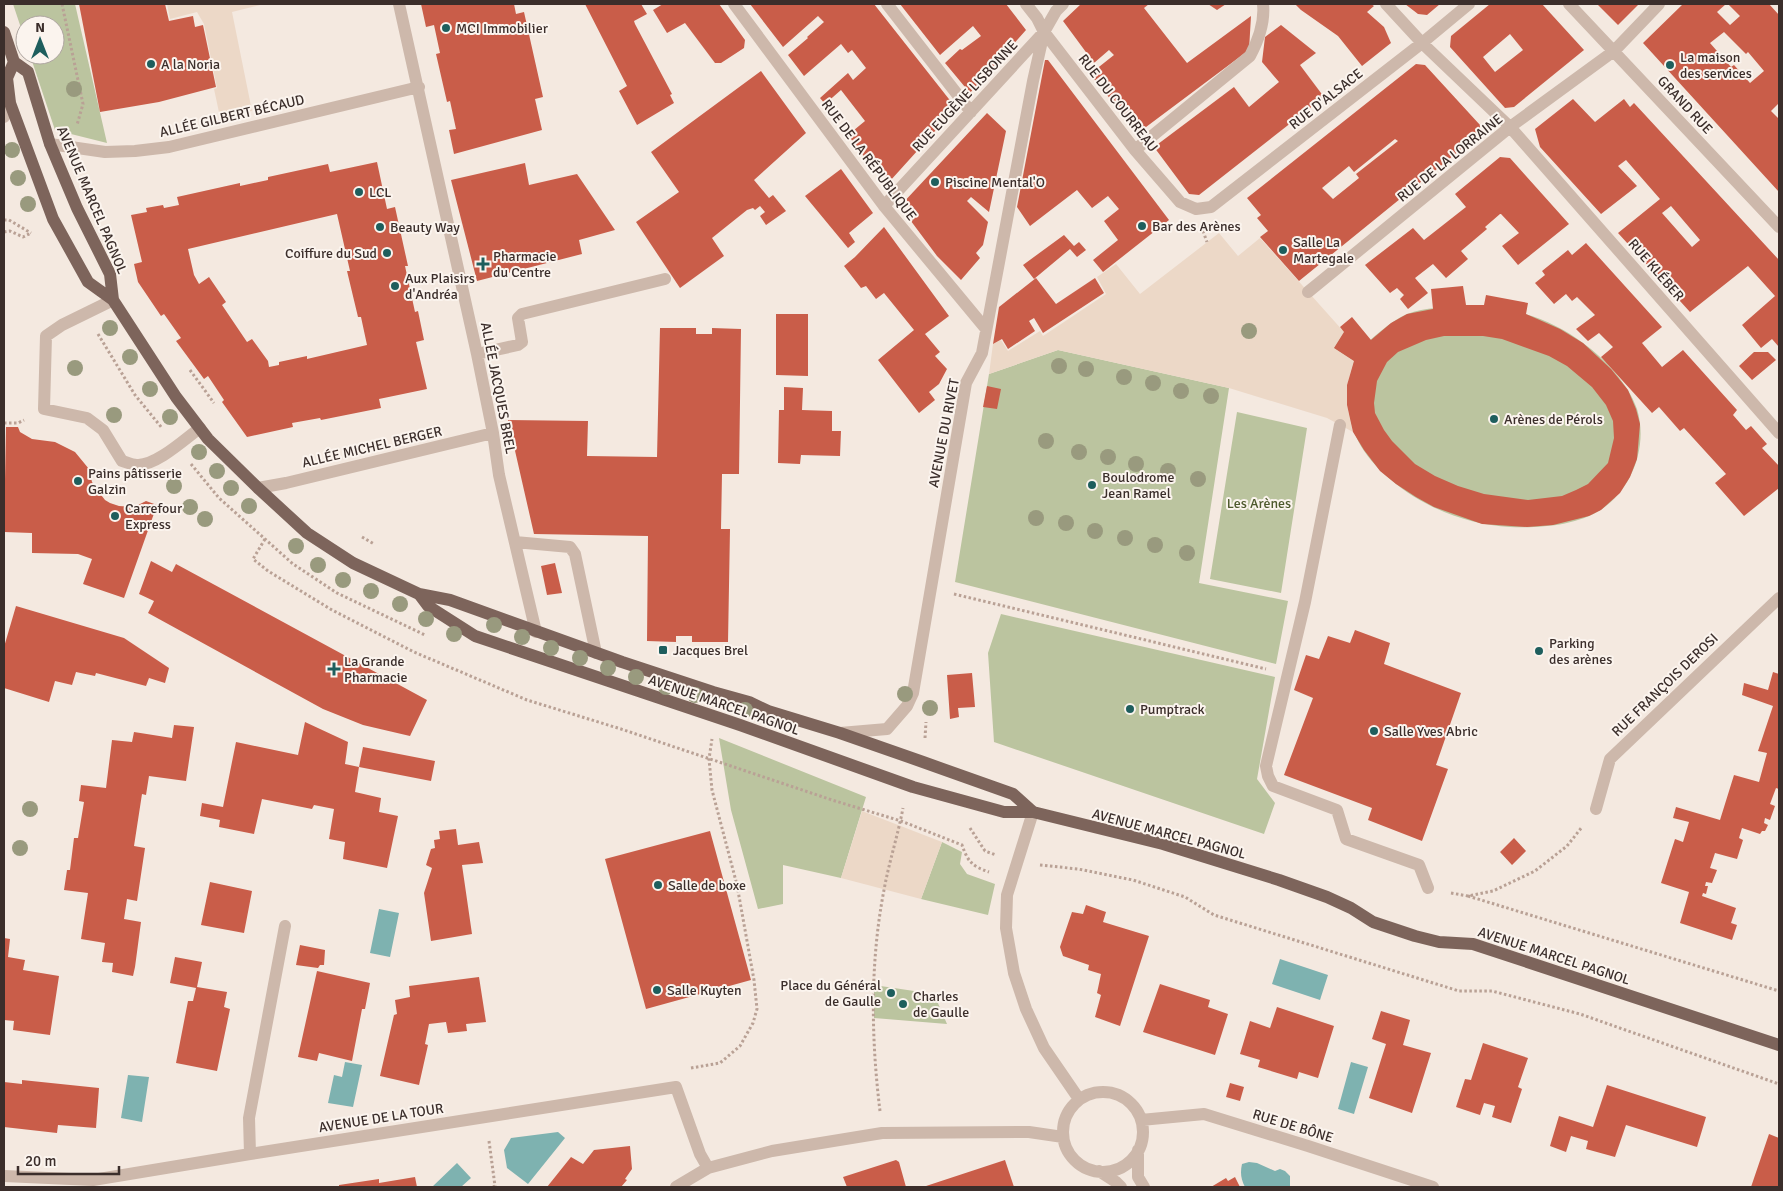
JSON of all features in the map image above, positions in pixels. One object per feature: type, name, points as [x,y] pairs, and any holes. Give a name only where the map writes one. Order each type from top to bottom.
[{"type":"main road","name":"AVENUE MARCEL PAGNOL","points":[[4,32],[14,62],[28,72],[50,144],[77,208],[110,274],[113,300]]},
{"type":"main road","name":"AVENUE MARCEL PAGNOL","points":[[14,62],[7,78],[10,103],[53,219],[88,282],[113,300],[176,397],[208,439],[307,533],[353,563],[419,594],[450,600],[596,653],[713,692],[750,702],[768,711],[840,733],[923,762],[1013,794],[1033,812]]},
{"type":"main road","name":"AVENUE MARCEL PAGNOL","points":[[419,594],[428,606],[475,636],[740,725],[913,787],[1004,812],[1033,812],[1163,844],[1327,897],[1351,908],[1373,922],[1415,936],[1439,942],[1474,944],[1779,1045]]},
{"type":"street","name":"ALLÉE JACQUES BREL","points":[[399,4],[477,354],[499,475],[536,632]]},
{"type":"street","name":"RUE DE LA RÉPUBLIQUE","points":[[734,4],[884,206],[986,329]]},
{"type":"street","points":[[887,4],[971,112]]},
{"type":"street","name":"RUE DU COURREAU","points":[[1026,4],[1037,18],[1044,32],[1135,150],[1180,202],[1196,209]]},
{"type":"street","name":"RUE EUGÈNE LISBONNE","points":[[884,206],[1044,32],[1056,11],[1063,4]]},
{"type":"street","points":[[1135,150],[1250,56],[1256,45],[1264,14],[1263,4]]},
{"type":"street","name":"RUE KLÉBER","points":[[1386,4],[1422,44],[1510,127],[1779,433]]},
{"type":"street","name":"RUE D'ALSACE","points":[[1196,209],[1211,207],[1422,44],[1469,4]]},
{"type":"street","name":"GRAND RUE","points":[[1569,4],[1779,227]]},
{"type":"street","name":"RUE DE LA LORRAINE","points":[[1308,292],[1510,127],[1614,51],[1659,4]]},
{"type":"street","name":"AVENUE DU RIVET","points":[[840,733],[887,729],[908,706],[913,692],[966,383],[982,353],[1033,81],[1044,32]]},
{"type":"street","name":"ALLÉE GILBERT BÉCAUD","points":[[50,144],[105,152],[169,147],[419,88]]},
{"type":"street","points":[[4,117],[10,103]]},
{"type":"street","points":[[477,354],[518,345],[522,342],[518,318],[522,314],[665,279]]},
{"type":"street","points":[[113,300],[62,325],[46,336],[44,409],[86,418],[103,430],[122,460],[136,465],[148,463],[176,446],[200,428]]},
{"type":"street","points":[[1340,425],[1305,602],[1266,766],[1273,786],[1337,810],[1346,839],[1419,865],[1428,888]]},
{"type":"street","name":"ALLÉE MICHEL BERGER","points":[[258,488],[493,434]]},
{"type":"street","points":[[515,542],[570,548],[575,554],[596,653]]},
{"type":"street","name":"RUE FRANÇOIS DEROSI","points":[[1596,809],[1610,759],[1779,598]]},
{"type":"street","points":[[1033,812],[1007,895],[1006,928],[1014,973],[1026,1009],[1044,1048],[1079,1100]]},
{"type":"street","points":[[250,1154],[249,1118],[285,926]]},
{"type":"street","name":"AVENUE DE LA TOUR","points":[[4,1176],[93,1180],[676,1086],[700,1154],[708,1168]]},
{"type":"street","points":[[1138,1150],[1122,1167],[1111,1171],[1086,1168],[1075,1160],[1067,1150],[1063,1137],[1066,1116],[1071,1107],[1079,1100],[1090,1094],[1103,1092],[1115,1094],[1135,1108],[1141,1120],[1142,1135],[1138,1150],[1138,1177],[1144,1187]]},
{"type":"street","name":"RUE DE BÔNE","points":[[1141,1120],[1204,1114],[1433,1187]]},
{"type":"street","points":[[676,1187],[708,1168],[772,1151],[882,1133],[1029,1132],[1063,1137]]},
{"type":"street","points":[[1099,1171],[1116,1182],[1120,1187]]},
{"type":"path","points":[[4,423],[18,423]]},
{"type":"path","points":[[265,539],[253,559],[268,571],[332,610],[414,652],[527,700],[901,821],[962,845],[967,858],[975,867],[994,874]]},
{"type":"path","points":[[931,589],[1288,674]]},
{"type":"path","points":[[923,762],[926,714]]},
{"type":"path","points":[[682,1070],[720,1063],[740,1046],[753,1023],[757,1009],[737,885],[712,790],[709,759],[712,736]]},
{"type":"path","points":[[882,1133],[875,1072],[874,986],[878,931],[884,890],[904,805],[913,787]]},
{"type":"path","points":[[1468,896],[1493,891],[1535,871],[1567,846],[1596,809]]},
{"type":"path","points":[[1428,888],[1468,896],[1779,992]]},
{"type":"path","points":[[485,1117],[493,1187]]},
{"type":"green space","points":[[13,4],[75,4],[107,143],[55,130],[33,65],[65,65],[65,15],[17,15]]},
{"type":"green space","name":"Arènes de Pérols","points":[[1466,305],[1518,312],[1533,316],[1555,326],[1577,339],[1599,356],[1615,372],[1628,390],[1637,409],[1640,423],[1639,451],[1630,478],[1613,500],[1602,509],[1581,519],[1558,525],[1510,527],[1478,523],[1446,513],[1416,498],[1390,479],[1366,454],[1352,426],[1349,411],[1348,395],[1354,361],[1334,348],[1344,332],[1359,350],[1388,325],[1407,314],[1429,309]]},
{"type":"green space","name":"Boulodrome Jean Ramel","points":[[1058,350],[1229,388],[1199,583],[1288,601],[1276,664],[955,582],[989,374]]},
{"type":"green space","name":"Les Arènes","points":[[1237,412],[1307,428],[1281,593],[1210,579]]},
{"type":"green space","name":"Pumptrack","points":[[1001,614],[1275,677],[1257,779],[1275,803],[1264,834],[994,742],[988,653]]},
{"type":"green space","points":[[719,738],[866,797],[841,878],[783,865],[783,904],[758,909],[731,810]]},
{"type":"green space","points":[[942,842],[962,852],[960,864],[967,874],[995,884],[988,915],[921,899]]},
{"type":"green space","points":[[874,985],[934,994],[947,1024],[874,1018]]},
{"type":"shaded area","points":[[167,4],[264,4],[232,12],[252,111],[220,117],[214,89],[217,88],[204,24],[197,12],[170,19]]},
{"type":"shaded area","points":[[1219,233],[1238,256],[1260,238],[1344,332],[1334,348],[1354,361],[1347,385],[1347,405],[1353,432],[1327,418],[1229,388],[1058,350],[989,374],[993,344],[1001,340],[1008,351],[1040,331],[1043,336],[1106,294],[1097,277],[1116,264],[1140,294]]},
{"type":"shaded area","points":[[862,811],[942,842],[921,899],[841,878]]},
{"type":"water","points":[[379,909],[399,913],[390,957],[370,953]]},
{"type":"water","points":[[1280,959],[1328,975],[1320,1000],[1272,984]]},
{"type":"water","points":[[345,1062],[362,1065],[353,1107],[328,1103],[334,1075],[342,1077]]},
{"type":"water","points":[[1351,1062],[1368,1067],[1354,1114],[1338,1109]]},
{"type":"water","points":[[128,1075],[149,1077],[142,1122],[121,1118]]},
{"type":"water","points":[[558,1132],[565,1138],[528,1184],[507,1168],[504,1150],[511,1138]]},
{"type":"water","points":[[1249,1162],[1257,1163],[1275,1171],[1280,1169],[1285,1171],[1290,1176],[1290,1187],[1245,1187],[1241,1176],[1241,1167],[1242,1164]]},
{"type":"water","points":[[457,1163],[471,1178],[461,1187],[432,1187]]},
{"type":"building","name":"A la Noria","points":[[79,4],[165,4],[169,21],[193,16],[195,27],[203,25],[216,87],[159,102],[100,112]]},
{"type":"building","points":[[421,4],[514,4],[516,14],[524,12],[543,97],[535,99],[542,130],[454,154],[449,130],[456,129],[450,101],[447,102],[436,54],[440,53],[434,25],[426,27]]},
{"type":"building","points":[[585,4],[641,4],[647,14],[634,21],[635,24],[672,94],[670,95],[674,103],[637,125],[619,91],[627,86]]},
{"type":"building","points":[[663,4],[719,4],[745,40],[744,48],[721,63],[715,63],[685,23],[667,33],[653,10]]},
{"type":"building","points":[[750,4],[874,4],[956,108],[890,181],[882,181],[848,135],[865,121],[841,90],[825,104],[820,98],[848,73],[853,80],[866,68],[852,50],[848,53],[841,44],[804,76],[788,55],[824,22],[818,16],[783,47]]},
{"type":"building","points":[[900,4],[1006,4],[1026,30],[970,93],[945,63],[960,49],[962,50],[981,36],[973,26],[940,55]]},
{"type":"building","points":[[1081,4],[1149,4],[1144,8],[1187,63],[1251,16],[1249,50],[1138,133],[1090,74],[1114,55],[1109,50],[1094,63],[1063,21]]},
{"type":"building","points":[[1208,4],[1226,4],[1217,10]]},
{"type":"building","points":[[1295,4],[1371,4],[1374,6],[1367,12],[1384,27],[1391,43],[1362,66],[1338,36]]},
{"type":"building","points":[[1405,4],[1440,4],[1427,15],[1418,14]]},
{"type":"building","points":[[1490,4],[1542,4],[1584,50],[1514,107],[1505,108],[1450,47],[1451,36]],"holes":[[[1510,34],[1523,50],[1495,72],[1483,57]]]},
{"type":"building","points":[[1597,4],[1639,4],[1618,25]]},
{"type":"building","points":[[1683,4],[1726,4],[1717,12],[1730,25],[1740,16],[1728,4],[1769,4],[1779,15],[1779,103],[1771,111],[1779,119],[1779,192],[1643,43]],"holes":[[[1724,32],[1746,54],[1748,52],[1764,71],[1750,83],[1734,65],[1731,67],[1710,43]]]},
{"type":"building","points":[[1281,25],[1316,53],[1300,65],[1324,97],[1199,195],[1189,194],[1154,147],[1234,87],[1249,107],[1279,82],[1262,62],[1265,37]]},
{"type":"building","points":[[1045,60],[1048,60],[1169,220],[1103,272],[1093,260],[1118,240],[1104,221],[1119,209],[1108,196],[1092,208],[1077,190],[1030,226],[1017,207]]},
{"type":"building","points":[[1416,64],[1425,65],[1480,125],[1480,134],[1299,281],[1260,237],[1268,231],[1257,218],[1261,215],[1247,198]],"holes":[[[1395,139],[1398,141],[1356,174],[1359,178],[1333,199],[1322,188],[1349,166],[1354,172]]]},
{"type":"building","points":[[761,71],[806,133],[754,180],[769,198],[773,195],[786,211],[766,225],[760,216],[765,212],[760,206],[755,210],[753,208],[747,210],[712,238],[724,256],[680,288],[636,222],[679,192],[651,152]]},
{"type":"building","points":[[1573,99],[1595,122],[1624,99],[1630,107],[1634,103],[1779,260],[1779,347],[1772,339],[1761,348],[1742,325],[1775,296],[1748,266],[1690,312],[1618,233],[1660,199],[1626,160],[1618,166],[1637,186],[1601,214],[1540,147],[1535,129]],"holes":[[[1671,206],[1700,240],[1692,247],[1662,213]]]},
{"type":"building","points":[[987,113],[1006,131],[989,212],[971,197],[967,201],[988,222],[983,245],[976,253],[980,258],[961,280],[937,256],[901,205]]},
{"type":"building","points":[[1500,157],[1510,158],[1569,224],[1518,265],[1502,246],[1519,233],[1500,214],[1485,227],[1487,229],[1461,251],[1468,259],[1446,278],[1433,264],[1415,278],[1428,293],[1408,309],[1400,299],[1404,295],[1397,288],[1390,293],[1365,265],[1413,228],[1424,240],[1466,207],[1455,194]]},
{"type":"building","points":[[377,162],[387,209],[395,207],[408,266],[405,266],[415,312],[418,311],[424,340],[416,342],[427,389],[379,399],[381,408],[321,420],[320,418],[292,423],[293,427],[247,437],[222,402],[224,400],[208,376],[204,379],[176,341],[181,338],[164,314],[161,316],[138,282],[134,264],[142,262],[131,215],[147,212],[146,208],[163,205],[164,208],[179,205],[177,197],[240,183],[240,186],[268,180],[268,177],[328,164],[330,172]],"holes":[[[337,214],[350,271],[347,271],[358,317],[361,317],[367,345],[307,359],[307,356],[279,362],[279,365],[269,367],[268,361],[252,339],[247,342],[222,305],[226,302],[209,277],[199,284],[194,275],[188,249]]]},
{"type":"building","points":[[525,163],[529,185],[577,174],[615,230],[579,240],[582,254],[477,281],[451,180]]},
{"type":"building","points":[[841,169],[873,213],[849,233],[855,242],[848,248],[805,196]]},
{"type":"building","points":[[884,227],[949,316],[925,334],[940,352],[935,356],[947,369],[939,384],[929,392],[935,400],[919,413],[878,360],[914,330],[884,293],[876,299],[866,286],[861,288],[844,266]]},
{"type":"building","points":[[1064,235],[1074,246],[1079,242],[1086,250],[1077,257],[1070,249],[1034,279],[1023,265]]},
{"type":"building","points":[[1586,243],[1662,327],[1642,343],[1662,367],[1683,350],[1737,410],[1733,415],[1746,430],[1751,426],[1767,444],[1762,448],[1779,466],[1779,488],[1744,516],[1715,483],[1726,474],[1684,428],[1680,431],[1659,407],[1652,413],[1601,357],[1613,347],[1599,333],[1588,341],[1576,329],[1595,315],[1577,297],[1572,301],[1566,294],[1554,304],[1535,283],[1545,275],[1542,271],[1568,250],[1572,255]]},
{"type":"building","points":[[1036,278],[1056,304],[1095,278],[1104,293],[1043,333],[1034,318],[1029,321],[1035,331],[1008,349],[1002,339],[993,344],[999,307]]},
{"type":"building","points":[[1463,286],[1466,305],[1484,305],[1486,295],[1528,303],[1526,314],[1560,329],[1583,343],[1611,369],[1628,390],[1640,424],[1637,459],[1630,477],[1620,493],[1601,510],[1589,516],[1553,525],[1527,527],[1482,524],[1434,507],[1396,484],[1380,471],[1353,432],[1347,405],[1347,385],[1354,361],[1334,348],[1344,332],[1340,327],[1352,317],[1371,340],[1391,323],[1407,314],[1433,309],[1431,289]],"holes":[[[1444,336],[1483,336],[1502,339],[1549,356],[1567,366],[1592,387],[1606,405],[1613,421],[1614,438],[1608,463],[1588,484],[1562,496],[1528,500],[1484,494],[1458,486],[1435,476],[1415,464],[1384,430],[1375,413],[1374,403],[1377,381],[1387,362],[1398,352],[1426,340]]]},
{"type":"building","points":[[776,314],[808,314],[808,376],[776,375]]},
{"type":"building","points":[[660,328],[696,328],[696,334],[712,334],[712,328],[741,329],[739,474],[722,474],[721,529],[730,529],[728,642],[692,642],[692,636],[676,636],[676,642],[647,641],[648,536],[534,534],[508,420],[588,421],[587,456],[657,457]]},
{"type":"building","points":[[1754,352],[1768,352],[1776,360],[1752,380],[1739,366]]},
{"type":"building","points":[[987,386],[1001,389],[997,409],[983,407]]},
{"type":"building","points":[[784,387],[803,388],[802,410],[832,411],[832,431],[841,431],[840,456],[801,455],[800,464],[778,463],[779,410],[784,410]]},
{"type":"building","points":[[6,427],[18,427],[20,432],[32,439],[55,442],[75,452],[89,469],[92,482],[98,491],[110,503],[134,507],[146,501],[157,505],[124,598],[83,584],[92,559],[78,554],[32,553],[32,533],[4,532]]},
{"type":"building","points":[[151,561],[172,572],[176,564],[427,700],[410,736],[363,725],[323,709],[148,613],[154,601],[139,594]]},
{"type":"building","points":[[555,563],[562,593],[547,595],[541,566]]},
{"type":"building","points":[[16,606],[124,638],[169,668],[165,683],[149,678],[146,686],[96,673],[95,676],[76,672],[72,685],[55,681],[49,702],[4,688],[4,647]]},
{"type":"building","name":"Salle Yves Abric","points":[[1355,630],[1390,643],[1384,664],[1461,693],[1436,765],[1448,769],[1422,841],[1368,820],[1372,808],[1284,775],[1313,698],[1294,690],[1306,655],[1319,659],[1328,636],[1350,643]]},
{"type":"building","points":[[1773,672],[1779,674],[1779,789],[1776,788],[1770,804],[1775,806],[1770,820],[1765,818],[1764,823],[1768,825],[1765,831],[1762,831],[1760,834],[1742,828],[1739,838],[1743,840],[1737,859],[1715,853],[1710,868],[1717,870],[1712,883],[1706,882],[1705,886],[1708,886],[1706,894],[1703,893],[1702,896],[1736,908],[1731,923],[1737,925],[1732,940],[1680,923],[1689,892],[1661,883],[1675,839],[1683,842],[1689,822],[1673,818],[1676,807],[1720,820],[1734,775],[1759,782],[1767,753],[1758,751],[1773,706],[1742,695],[1744,683],[1768,690]]},
{"type":"building","points":[[972,673],[975,707],[958,708],[959,717],[950,719],[947,675]]},
{"type":"building","points":[[305,722],[348,742],[345,764],[359,767],[355,792],[381,798],[379,812],[398,816],[387,868],[343,859],[345,842],[329,839],[334,809],[314,805],[312,809],[262,799],[254,834],[219,827],[220,820],[200,816],[202,803],[223,807],[236,742],[298,755]]},
{"type":"building","points":[[174,725],[194,727],[186,781],[149,776],[146,795],[142,794],[134,846],[145,848],[137,901],[127,899],[124,919],[141,922],[135,967],[133,976],[112,972],[113,963],[102,962],[105,943],[81,939],[88,893],[64,890],[67,870],[70,870],[74,838],[78,838],[84,802],[79,801],[81,785],[106,788],[112,740],[132,742],[134,732],[172,738]]},
{"type":"building","points":[[363,747],[435,761],[431,781],[359,767]]},
{"type":"building","points":[[456,829],[458,845],[479,842],[483,863],[462,865],[472,934],[431,941],[424,893],[432,868],[426,865],[431,849],[435,848],[434,840],[440,839],[439,831]]},
{"type":"building","points":[[710,831],[751,980],[646,1009],[605,859]]},
{"type":"building","points":[[1514,838],[1526,851],[1512,865],[1500,852]]},
{"type":"building","points":[[210,882],[252,891],[244,933],[201,925]]},
{"type":"building","points":[[1086,905],[1106,912],[1103,922],[1149,936],[1120,1026],[1095,1017],[1101,995],[1097,993],[1101,974],[1088,970],[1089,965],[1063,956],[1060,947],[1072,912],[1083,914]]},
{"type":"building","points":[[4,938],[10,939],[8,957],[25,960],[23,970],[59,976],[50,1035],[13,1030],[14,1021],[4,1020]]},
{"type":"building","points":[[300,945],[325,950],[324,965],[320,965],[318,968],[296,965]]},
{"type":"building","points":[[175,957],[202,962],[197,987],[227,992],[224,1007],[230,1009],[217,1071],[176,1063],[188,1001],[193,1001],[196,988],[170,983]]},
{"type":"building","points":[[317,971],[370,983],[365,1009],[362,1009],[352,1061],[319,1053],[317,1061],[298,1057]]},
{"type":"building","points":[[479,977],[486,1022],[466,1024],[467,1031],[448,1033],[446,1022],[429,1024],[425,1044],[428,1045],[419,1085],[380,1076],[394,1015],[397,1014],[395,1000],[410,997],[409,986]]},
{"type":"building","points":[[1160,984],[1210,1000],[1208,1007],[1228,1014],[1215,1055],[1143,1032]]},
{"type":"building","points":[[1277,1007],[1334,1026],[1318,1078],[1299,1072],[1297,1079],[1258,1067],[1260,1060],[1240,1054],[1250,1021],[1270,1028]]},
{"type":"building","points":[[1381,1011],[1410,1020],[1403,1045],[1431,1053],[1412,1113],[1369,1098],[1386,1044],[1372,1039]]},
{"type":"building","points":[[1483,1043],[1528,1058],[1518,1087],[1522,1089],[1511,1123],[1492,1117],[1495,1106],[1484,1103],[1480,1115],[1456,1107],[1465,1079],[1471,1080]]},
{"type":"building","points":[[22,1080],[99,1088],[96,1128],[58,1125],[57,1133],[4,1127],[4,1082],[22,1084]]},
{"type":"building","points":[[1230,1083],[1244,1087],[1240,1101],[1226,1097]]},
{"type":"building","points":[[1607,1085],[1706,1117],[1697,1147],[1626,1125],[1615,1157],[1586,1149],[1588,1141],[1571,1136],[1566,1152],[1550,1146],[1559,1116],[1593,1127]]},
{"type":"building","points":[[1769,1134],[1779,1138],[1779,1187],[1751,1187]]},
{"type":"building","points":[[630,1146],[632,1169],[621,1187],[547,1187],[571,1157],[583,1164],[594,1150]]},
{"type":"building","points":[[896,1160],[899,1162],[906,1187],[847,1187],[843,1177]]},
{"type":"building","points":[[1005,1160],[1014,1187],[923,1187]]},
{"type":"building","points":[[415,1177],[417,1187],[339,1187],[339,1185],[379,1179],[379,1183]]},
{"type":"building","points":[[1235,1177],[1240,1187],[1211,1187],[1226,1178],[1228,1181]]},
{"type":"place","name":"MCI Immobilier","points":[[446,28]]},
{"type":"place","name":"A la Noria","points":[[151,64]]},
{"type":"place","name":"La maison des services","points":[[1670,65]]},
{"type":"place","name":"Piscine Mental'O","points":[[935,182]]},
{"type":"place","name":"LCL","points":[[359,192]]},
{"type":"place","name":"Bar des Arènes","points":[[1142,226]]},
{"type":"place","name":"Beauty Way","points":[[380,227]]},
{"type":"place","name":"Salle La Martegale","points":[[1283,250]]},
{"type":"place","name":"Coiffure du Sud","points":[[387,253]]},
{"type":"place","name":"Pharmacie du Centre","points":[[483,264]]},
{"type":"place","name":"Aux Plaisirs d'Andréa","points":[[395,286]]},
{"type":"place","name":"Arènes de Pérols","points":[[1494,419]]},
{"type":"place","name":"Pains pâtisserie Galzin","points":[[78,481]]},
{"type":"place","name":"Boulodrome Jean Ramel","points":[[1092,485]]},
{"type":"place","name":"Carrefour Express","points":[[115,516]]},
{"type":"place","name":"Jacques Brel","points":[[663,650]]},
{"type":"place","name":"Parking des arènes","points":[[1539,651]]},
{"type":"place","name":"La Grande Pharmacie","points":[[334,669]]},
{"type":"place","name":"Pumptrack","points":[[1130,709]]},
{"type":"place","name":"Salle Yves Abric","points":[[1374,731]]},
{"type":"place","name":"Salle de boxe","points":[[658,885]]},
{"type":"place","name":"Salle Kuyten","points":[[657,990]]},
{"type":"place","name":"Place du Général de Gaulle","points":[[891,993]]},
{"type":"place","name":"Charles de Gaulle","points":[[903,1004]]}]
